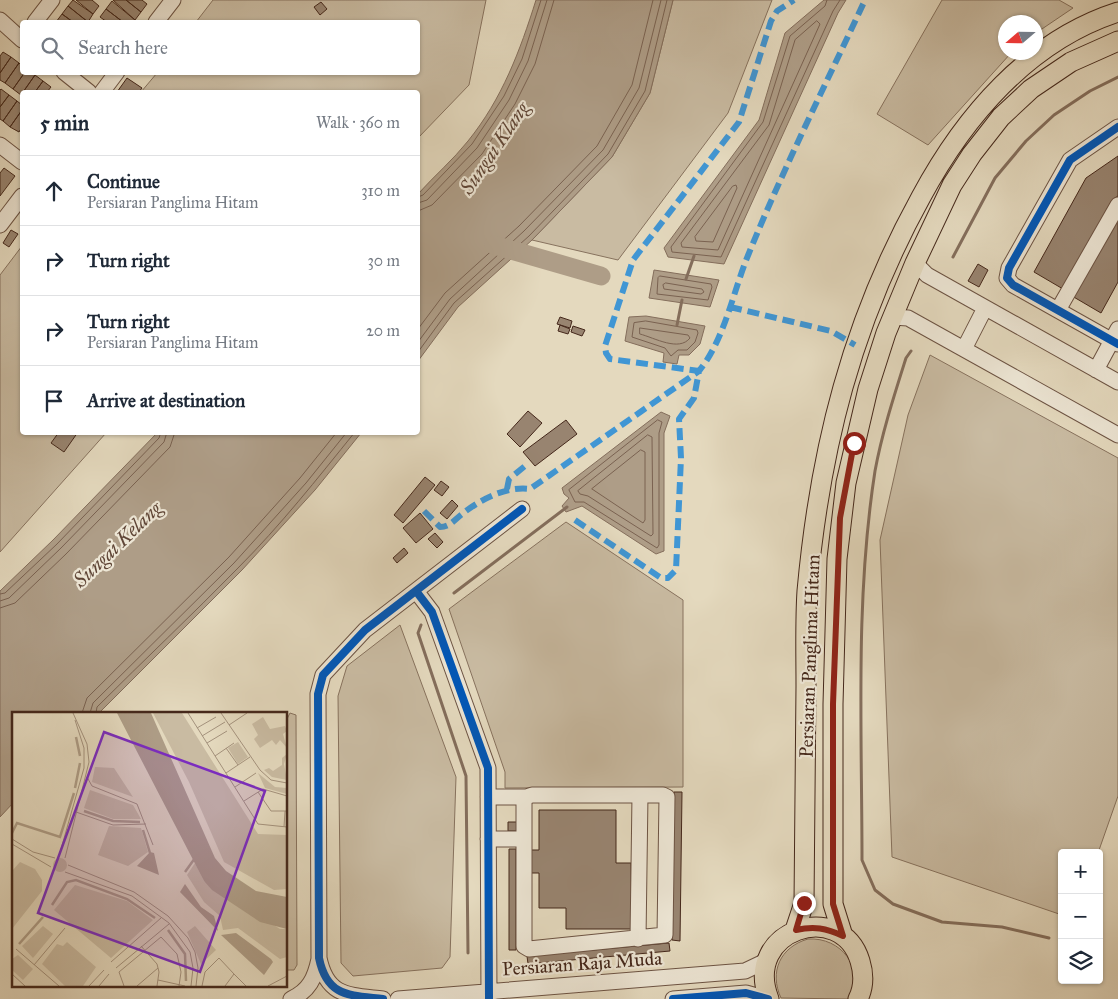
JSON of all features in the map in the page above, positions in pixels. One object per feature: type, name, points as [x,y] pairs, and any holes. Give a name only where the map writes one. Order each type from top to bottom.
[{"type":"main road","name":"Persiaran Panglima Hitam","points":[[796,930],[804,903],[807,593],[815,519],[829,437],[855,345],[879,281],[905,225],[932,175],[960,131],[1022,66],[1064,38],[1103,16],[1118,12]]},
{"type":"main road","name":"Persiaran Panglima Hitam","points":[[858,999],[863,981],[863,969],[852,945],[843,936],[833,904],[833,704],[840,518],[854,443],[868,390],[914,263],[952,185],[972,154],[1001,117],[1031,89],[1071,62],[1118,41]]},
{"type":"main road","points":[[768,999],[764,980],[766,960],[773,948],[783,937],[796,930],[812,927],[828,929],[843,936]]},
{"type":"street","points":[[37,20],[52,0]]},
{"type":"street","points":[[158,20],[173,0]]},
{"type":"street","points":[[0,20],[20,37]]},
{"type":"street","points":[[68,75],[86,90]]},
{"type":"street","points":[[104,90],[115,75]]},
{"type":"street","points":[[1096,370],[1116,338],[1058,310],[1013,285],[1007,278],[1009,268],[1070,160],[1116,132]]},
{"type":"street","points":[[0,145],[20,160]]},
{"type":"street","points":[[0,225],[20,199]]},
{"type":"street","points":[[1058,310],[1118,205]]},
{"type":"street","points":[[914,263],[927,275],[1118,382]]},
{"type":"street","points":[[964,349],[985,308]]},
{"type":"street","points":[[893,317],[908,318],[1118,435]]},
{"type":"street","points":[[383,999],[346,994],[334,989],[326,980],[319,958],[318,694],[323,675],[365,630],[522,509]]},
{"type":"street","points":[[416,591],[432,612],[488,768],[489,995]]},
{"type":"street","points":[[488,798],[526,797],[532,795],[663,794],[668,803],[667,931],[662,937],[529,949],[524,946],[524,802],[526,797]]},
{"type":"street","points":[[638,939],[640,795]]},
{"type":"street","points":[[488,839],[524,838]]},
{"type":"street","points":[[291,999],[302,994],[310,985],[319,958]]},
{"type":"street","name":"Persiaran Raja Muda","points":[[398,999],[489,995],[744,971],[766,960]]},
{"type":"street","points":[[673,999],[746,993],[768,999]]},
{"type":"shaded area","points":[[213,0],[486,0],[469,85],[420,136],[420,90],[143,90],[155,75],[420,75],[420,20],[198,20]]},
{"type":"shaded area","points":[[673,0],[772,0],[728,113],[618,260],[532,240],[612,157],[650,93]]},
{"type":"shaded area","points":[[942,0],[1059,0],[1073,8],[1043,28],[1043,15],[998,15],[998,60],[1005,60],[928,145],[877,114]]},
{"type":"shaded area","points":[[20,249],[20,435],[104,435],[0,552],[0,275]]},
{"type":"shaded area","points":[[930,355],[1118,458],[1118,796],[1099,849],[1058,849],[1058,914],[892,857],[880,540],[908,415]]},
{"type":"shaded area","points":[[566,522],[683,600],[683,787],[505,788],[505,772],[449,609]]},
{"type":"shaded area","points":[[400,625],[456,777],[450,957],[442,968],[353,976],[341,963],[338,696],[347,666]]},
{"type":"shaded area","points":[[290,713],[296,715],[297,965],[294,970],[288,970],[288,717]]},
{"type":"shaded area","points":[[808,939],[831,943],[847,957],[852,966],[854,976],[853,987],[848,999],[781,998],[776,979],[779,962],[790,948]]},
{"type":"water","name":"Sungai Klang","points":[[536,0],[673,0],[650,93],[612,157],[532,240],[458,307],[420,358],[420,192],[462,148],[480,125],[509,74]]},
{"type":"water","points":[[824,0],[846,0],[838,13],[724,264],[668,257],[664,248],[759,120],[785,33]]},
{"type":"water","points":[[654,270],[719,280],[710,307],[649,298]]},
{"type":"water","points":[[646,316],[705,326],[700,344],[689,355],[679,355],[677,364],[663,362],[664,353],[625,341],[629,317]]},
{"type":"water","points":[[661,412],[670,416],[664,433],[664,551],[656,554],[582,506],[566,512],[562,506],[569,498],[564,494],[562,488]]},
{"type":"water","name":"Sungai Kelang","points":[[155,435],[359,435],[315,490],[242,570],[100,712],[12,712],[12,804],[0,817],[0,591],[53,540]]},
{"type":"building","points":[[73,0],[93,14],[89,20],[86,20],[68,6]]},
{"type":"building","points":[[76,0],[92,0],[99,6],[93,14]]},
{"type":"building","points":[[113,0],[126,0],[141,12],[135,20]]},
{"type":"building","points":[[126,0],[142,0],[147,4],[141,12]]},
{"type":"building","points":[[112,1],[135,20],[120,20],[106,9]]},
{"type":"building","points":[[321,2],[327,9],[320,15],[314,7]]},
{"type":"building","points":[[68,6],[86,20],[70,20],[62,14]]},
{"type":"building","points":[[106,9],[120,20],[104,20],[100,17]]},
{"type":"building","points":[[62,14],[70,20],[58,20]]},
{"type":"building","points":[[3,52],[11,57],[0,73],[0,56]]},
{"type":"building","points":[[11,57],[19,63],[5,83],[0,80],[0,73]]},
{"type":"building","points":[[19,63],[20,75],[23,75],[13,89],[5,83]]},
{"type":"building","points":[[23,75],[35,75],[24,90],[20,90],[20,94],[13,89]]},
{"type":"building","points":[[35,75],[43,81],[36,90],[24,90]]},
{"type":"building","points":[[127,78],[142,88],[140,90],[118,90]]},
{"type":"building","points":[[43,81],[51,87],[49,90],[36,90]]},
{"type":"building","points":[[0,90],[9,95],[0,107]]},
{"type":"building","points":[[9,95],[17,101],[3,121],[0,119],[0,107]]},
{"type":"building","points":[[17,101],[20,103],[20,113],[10,127],[3,121]]},
{"type":"building","points":[[20,113],[19,132],[10,127]]},
{"type":"building","points":[[1118,156],[1118,196],[1112,200],[1063,289],[1034,272],[1086,178]]},
{"type":"building","points":[[4,168],[15,176],[0,196],[0,173]]},
{"type":"building","points":[[1118,214],[1118,282],[1101,313],[1072,296]]},
{"type":"building","points":[[11,230],[18,234],[9,247],[3,243]]},
{"type":"building","points":[[978,264],[988,270],[979,287],[968,281]]},
{"type":"building","points":[[560,317],[572,321],[570,328],[557,324]]},
{"type":"building","points":[[560,325],[570,329],[568,334],[558,331]]},
{"type":"building","points":[[573,326],[585,330],[582,336],[571,332]]},
{"type":"building","points":[[528,411],[542,423],[520,447],[507,434]]},
{"type":"building","points":[[566,420],[577,434],[535,466],[523,452]]},
{"type":"building","points":[[57,435],[76,435],[64,452],[51,443]]},
{"type":"building","points":[[425,477],[435,485],[403,523],[394,515]]},
{"type":"building","points":[[441,481],[449,487],[442,496],[434,490]]},
{"type":"building","points":[[452,500],[458,506],[447,519],[440,513]]},
{"type":"building","points":[[420,513],[433,529],[416,543],[403,528]]},
{"type":"building","points":[[435,533],[443,542],[437,548],[428,539]]},
{"type":"building","points":[[404,548],[408,553],[397,563],[393,558]]},
{"type":"building","points":[[674,792],[682,792],[680,941],[672,940]]},
{"type":"building","points":[[539,810],[616,810],[616,863],[631,863],[632,929],[566,929],[566,908],[539,908],[539,873],[528,873],[528,850],[539,850]]},
{"type":"building","points":[[508,822],[518,822],[518,831],[508,831]]},
{"type":"building","points":[[509,849],[516,849],[516,950],[509,950]]},
{"type":"building","points":[[669,943],[670,951],[528,964],[527,956]]},
{"type":"waterway","points":[[953,257],[995,178],[1026,141],[1054,115],[1090,91],[1118,77]]},
{"type":"waterway","points":[[494,245],[601,276]]},
{"type":"waterway","points":[[686,279],[694,256]]},
{"type":"waterway","points":[[677,325],[682,300]]},
{"type":"waterway","points":[[911,351],[906,358],[881,443],[875,471],[869,519],[862,616],[862,860],[875,890],[893,904],[942,922],[1002,927],[1049,938]]},
{"type":"waterway","points":[[454,593],[567,507]]},
{"type":"waterway","points":[[421,625],[418,633],[466,776],[468,953]]},
{"type":"marked path","points":[[575,520],[661,578],[668,578],[676,570],[681,458],[679,419],[694,398],[699,371],[610,359],[606,353],[605,346],[633,260],[739,122],[771,21],[777,11],[794,0]]},
{"type":"marked path","points":[[424,511],[440,527],[443,527],[452,523],[477,503],[494,495],[512,490],[530,489],[699,371],[716,344],[762,221],[865,0]]},
{"type":"marked path","points":[[730,307],[831,331],[855,345]]},
{"type":"marked path","points":[[507,489],[509,479],[525,466]]},
{"type":"cycle path","points":[[1118,127],[1070,160],[1009,268],[1007,278],[1013,285],[1118,344]]},
{"type":"cycle path","points":[[383,999],[341,992],[328,980],[319,958],[318,694],[323,675],[365,630],[522,509]]},
{"type":"cycle path","points":[[416,591],[432,612],[488,768],[489,999]]},
{"type":"cycle path","points":[[673,999],[746,993],[768,999]]},
{"type":"route","points":[[804,903],[796,930],[812,927],[828,929],[843,936],[833,904],[833,704],[840,518],[854,443]]}]
